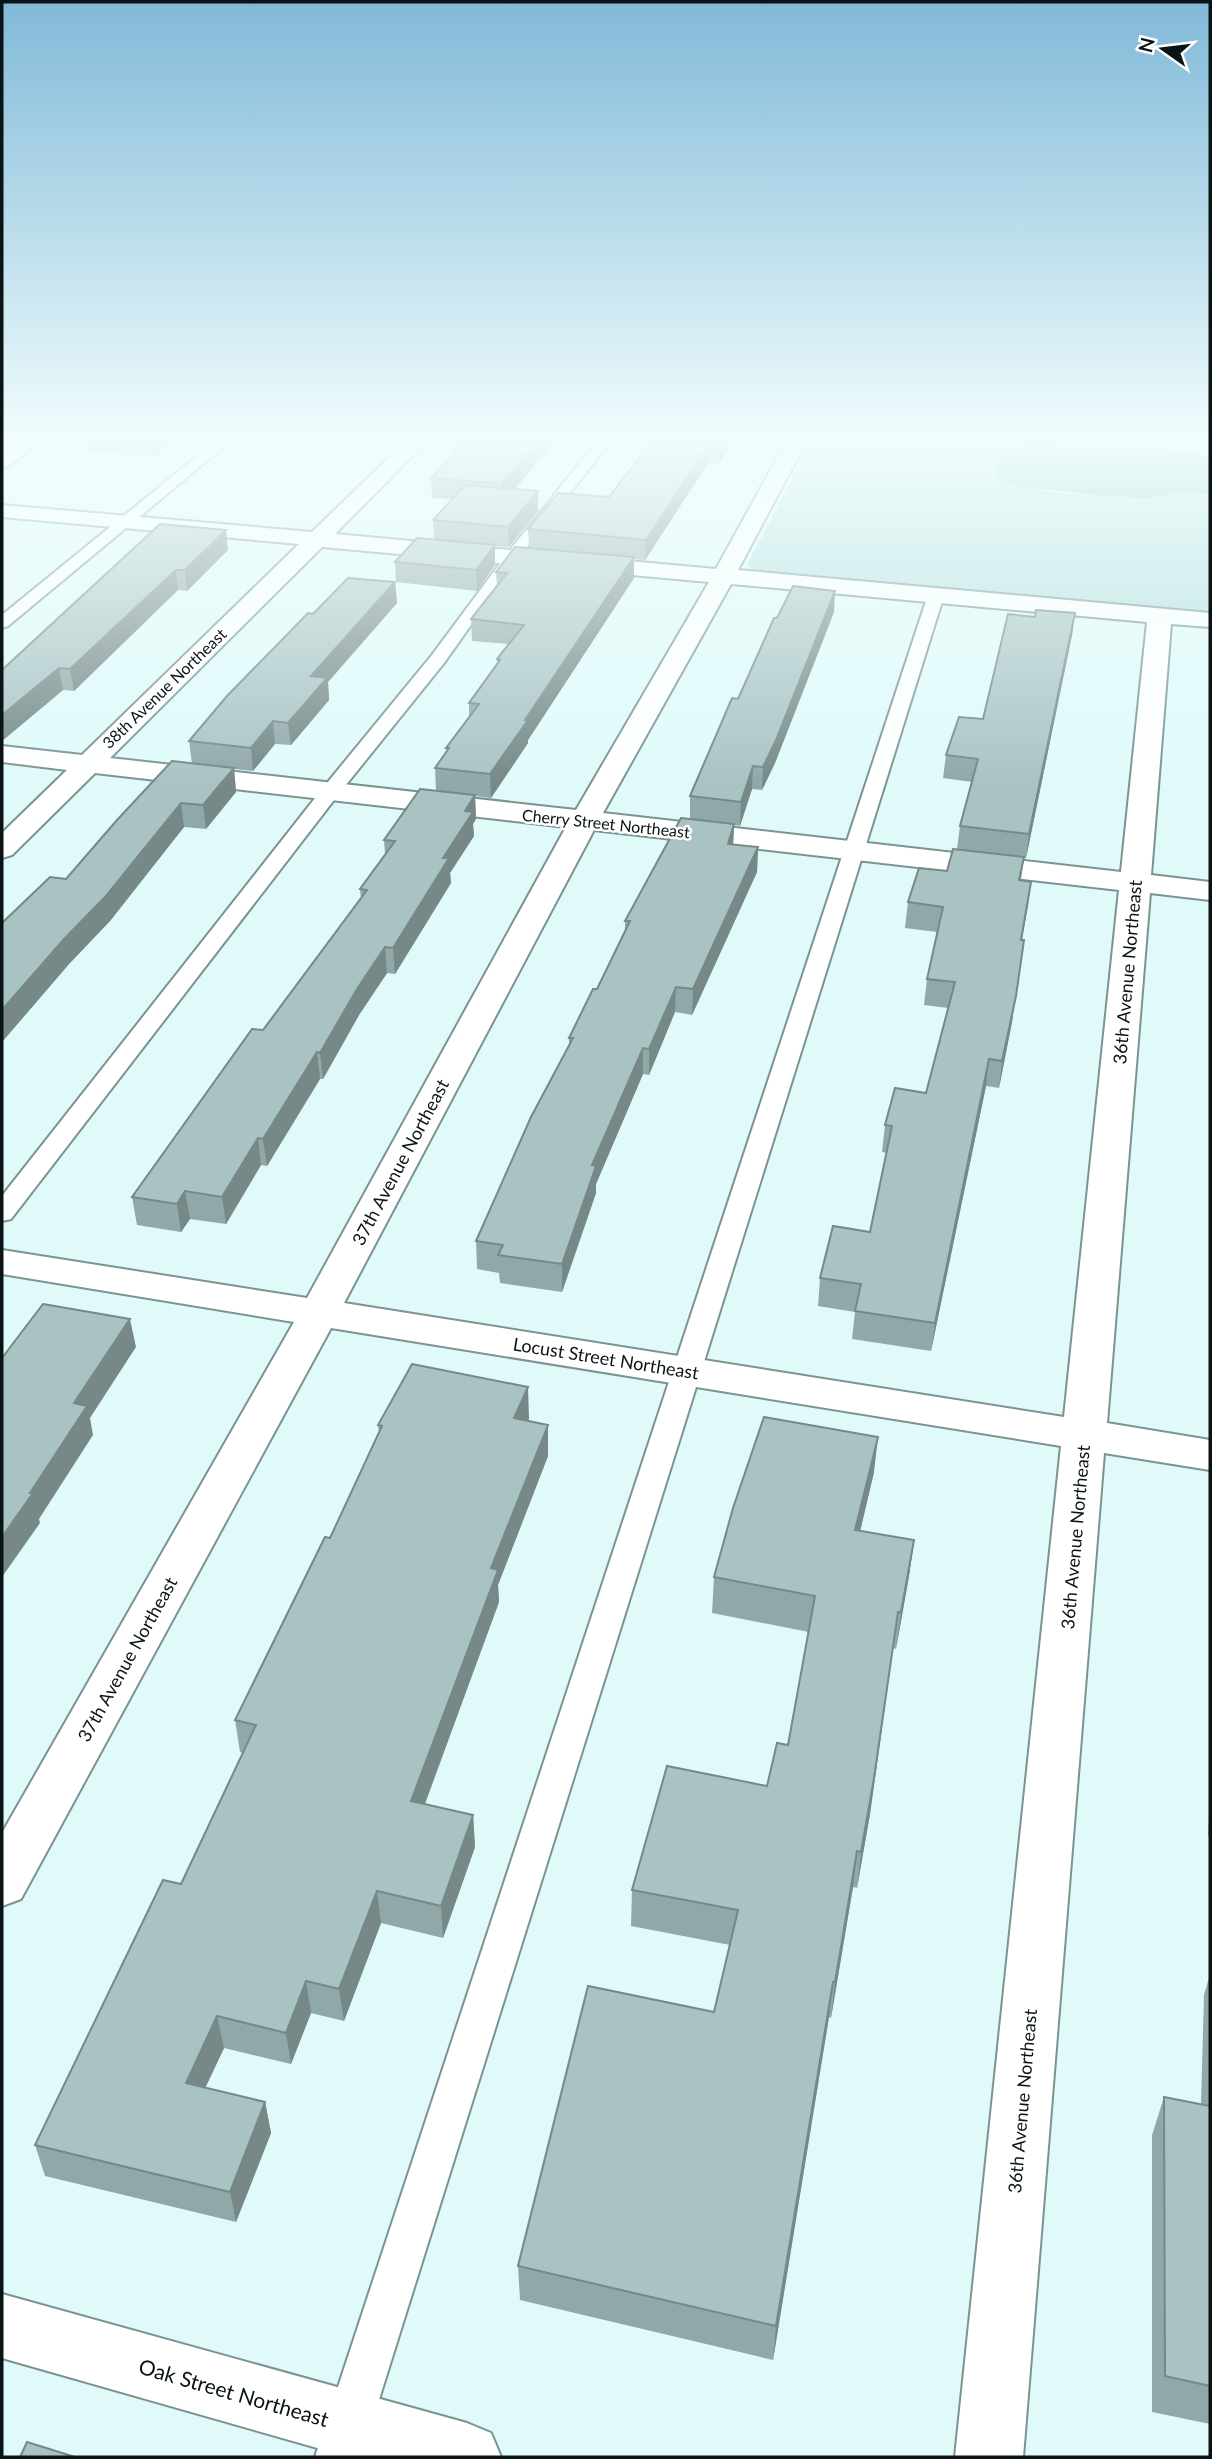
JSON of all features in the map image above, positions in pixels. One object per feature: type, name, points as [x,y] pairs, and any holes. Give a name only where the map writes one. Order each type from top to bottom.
[{"type":"street","name":"38th Avenue Northeast","points":[[2,849],[302,555]]},
{"type":"street","points":[[486,555],[1210,620]]},
{"type":"street","name":"37th Avenue Northeast","points":[[2,1883],[319,1313],[584,821],[735,555]]},
{"type":"street","name":"36th Avenue Northeast","points":[[989,2457],[1160,616]]},
{"type":"street","name":"Cherry Street Northeast","points":[[2,754],[1210,891]]},
{"type":"street","name":"Locust Street Northeast","points":[[2,1262],[1210,1455]]},
{"type":"street","name":"Oak Street Northeast","points":[[2,2326],[344,2441],[467,2457]]},
{"type":"lane","points":[[2,622],[85,555]]},
{"type":"lane","points":[[2,1213],[330,792],[438,659],[512,557]]},
{"type":"lane","points":[[344,2441],[936,595]]},
{"type":"shaded area","points":[[752,555],[1210,555],[1210,612],[765,573],[751,569],[748,563]]},
{"type":"building","points":[[127,555],[201,555],[185,570],[176,570],[70,669],[59,668],[2,715],[2,670]]},
{"type":"building","points":[[402,555],[488,555],[476,570],[395,562]]},
{"type":"building","points":[[509,555],[634,557],[490,774],[435,768],[449,748],[446,748],[479,704],[469,703],[500,660],[497,659],[524,625],[471,619],[507,573],[496,572]]},
{"type":"building","points":[[348,578],[395,582],[311,676],[327,678],[288,723],[273,721],[251,748],[189,741],[227,696],[308,613],[313,614]]},
{"type":"building","points":[[793,586],[835,591],[763,767],[753,766],[741,802],[690,796],[732,698],[738,699],[774,618],[777,618]]},
{"type":"building","points":[[1036,610],[1075,613],[1029,834],[960,826],[978,759],[946,755],[959,717],[983,719],[1008,614],[1035,617]]},
{"type":"building","points":[[172,761],[234,768],[203,805],[181,803],[106,896],[2,1010],[2,923],[50,877],[66,879]]},
{"type":"building","points":[[420,789],[475,795],[465,811],[473,812],[443,858],[449,858],[393,948],[385,947],[263,1139],[258,1138],[222,1197],[185,1191],[177,1204],[132,1197],[252,1029],[263,1030],[367,890],[360,889],[395,841],[384,840]]},
{"type":"building","points":[[681,818],[734,824],[728,844],[758,847],[693,989],[676,987],[649,1049],[643,1048],[592,1165],[596,1166],[562,1264],[498,1255],[503,1245],[476,1241],[531,1117],[573,1038],[569,1038],[593,989],[597,989],[630,921],[625,921]]},
{"type":"building","points":[[953,849],[1024,857],[1019,880],[1031,882],[1021,940],[1024,940],[1016,996],[1002,1061],[989,1059],[935,1323],[855,1311],[861,1284],[820,1278],[833,1226],[870,1232],[892,1126],[885,1125],[895,1088],[926,1093],[955,982],[927,979],[943,907],[908,902],[919,868],[947,871]]},
{"type":"building","points":[[43,1304],[130,1319],[74,1403],[87,1406],[2,1537],[2,1358]]},
{"type":"building","points":[[412,1364],[528,1387],[514,1418],[548,1425],[491,1568],[498,1570],[411,1801],[473,1815],[441,1906],[377,1891],[339,1989],[306,1981],[286,2033],[217,2016],[186,2083],[265,2102],[230,2192],[35,2145],[163,1880],[181,1884],[256,1725],[235,1720],[325,1537],[330,1538],[382,1426],[378,1425]]},
{"type":"building","points":[[764,1417],[878,1437],[855,1530],[914,1540],[901,1612],[898,1612],[861,1852],[857,1851],[833,1982],[776,2326],[518,2266],[588,1986],[714,2012],[738,1910],[632,1890],[667,1766],[767,1786],[777,1743],[788,1745],[815,1596],[714,1577],[733,1508]]},
{"type":"building","points":[[1164,2097],[1210,2106],[1210,2386],[1165,2376]]},
{"type":"building","points":[[27,2442],[75,2457],[20,2457]]}]
